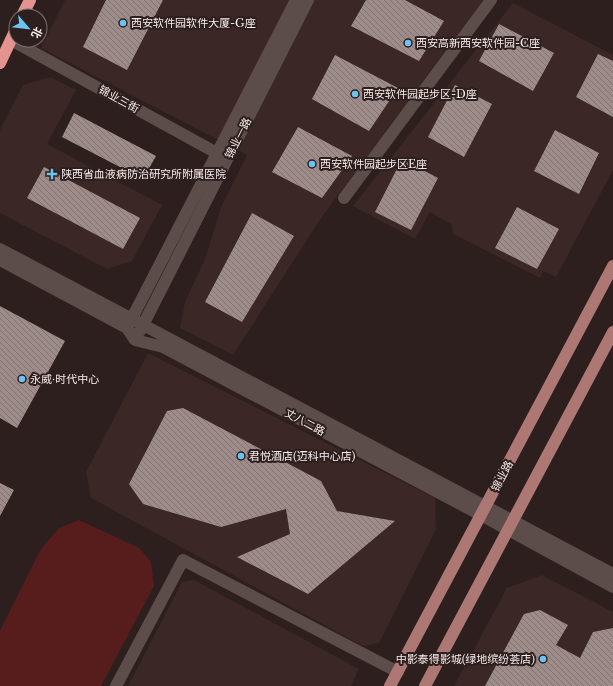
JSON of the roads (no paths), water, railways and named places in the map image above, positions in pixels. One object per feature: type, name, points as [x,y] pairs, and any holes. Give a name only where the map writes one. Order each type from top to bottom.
[{"type":"highway","points":[[0,63],[8,46]]},
{"type":"main road","name":"锦业路","points":[[390,686],[613,266]]},
{"type":"main road","points":[[425,686],[613,332]]},
{"type":"street","name":"锦业一路","points":[[135,340],[144,325],[296,0]]},
{"type":"street","name":"锦业一路","points":[[130,323],[308,0]]},
{"type":"street","points":[[344,198],[491,0]]},
{"type":"street","name":"锦业三街","points":[[36,48],[223,156]]},
{"type":"street","name":"丈八二路","points":[[0,249],[130,323],[135,340],[163,347],[484,511]]},
{"type":"street","name":"丈八二路","points":[[0,260],[130,323],[144,325],[484,511],[613,587]]},
{"type":"street","name":"丈八二路","points":[[510,526],[613,574]]},
{"type":"street","points":[[116,686],[183,560],[398,672]]},
{"type":"place","name":"西安软件园软件大厦-G座","points":[[123,23]]},
{"type":"place","name":"西安高新西安软件园-C座","points":[[408,43]]},
{"type":"place","name":"西安软件园起步区-D座","points":[[355,94]]},
{"type":"place","name":"西安软件园起步区E座","points":[[312,164]]},
{"type":"place","name":"陕西省血液病防治研究所附属医院","points":[[52,174]]},
{"type":"place","name":"永威·时代中心","points":[[22,379]]},
{"type":"place","name":"君悦酒店(迈科中心店)","points":[[241,456]]},
{"type":"place","name":"中影泰得影城(绿地缤纷荟店)","points":[[543,659]]}]
